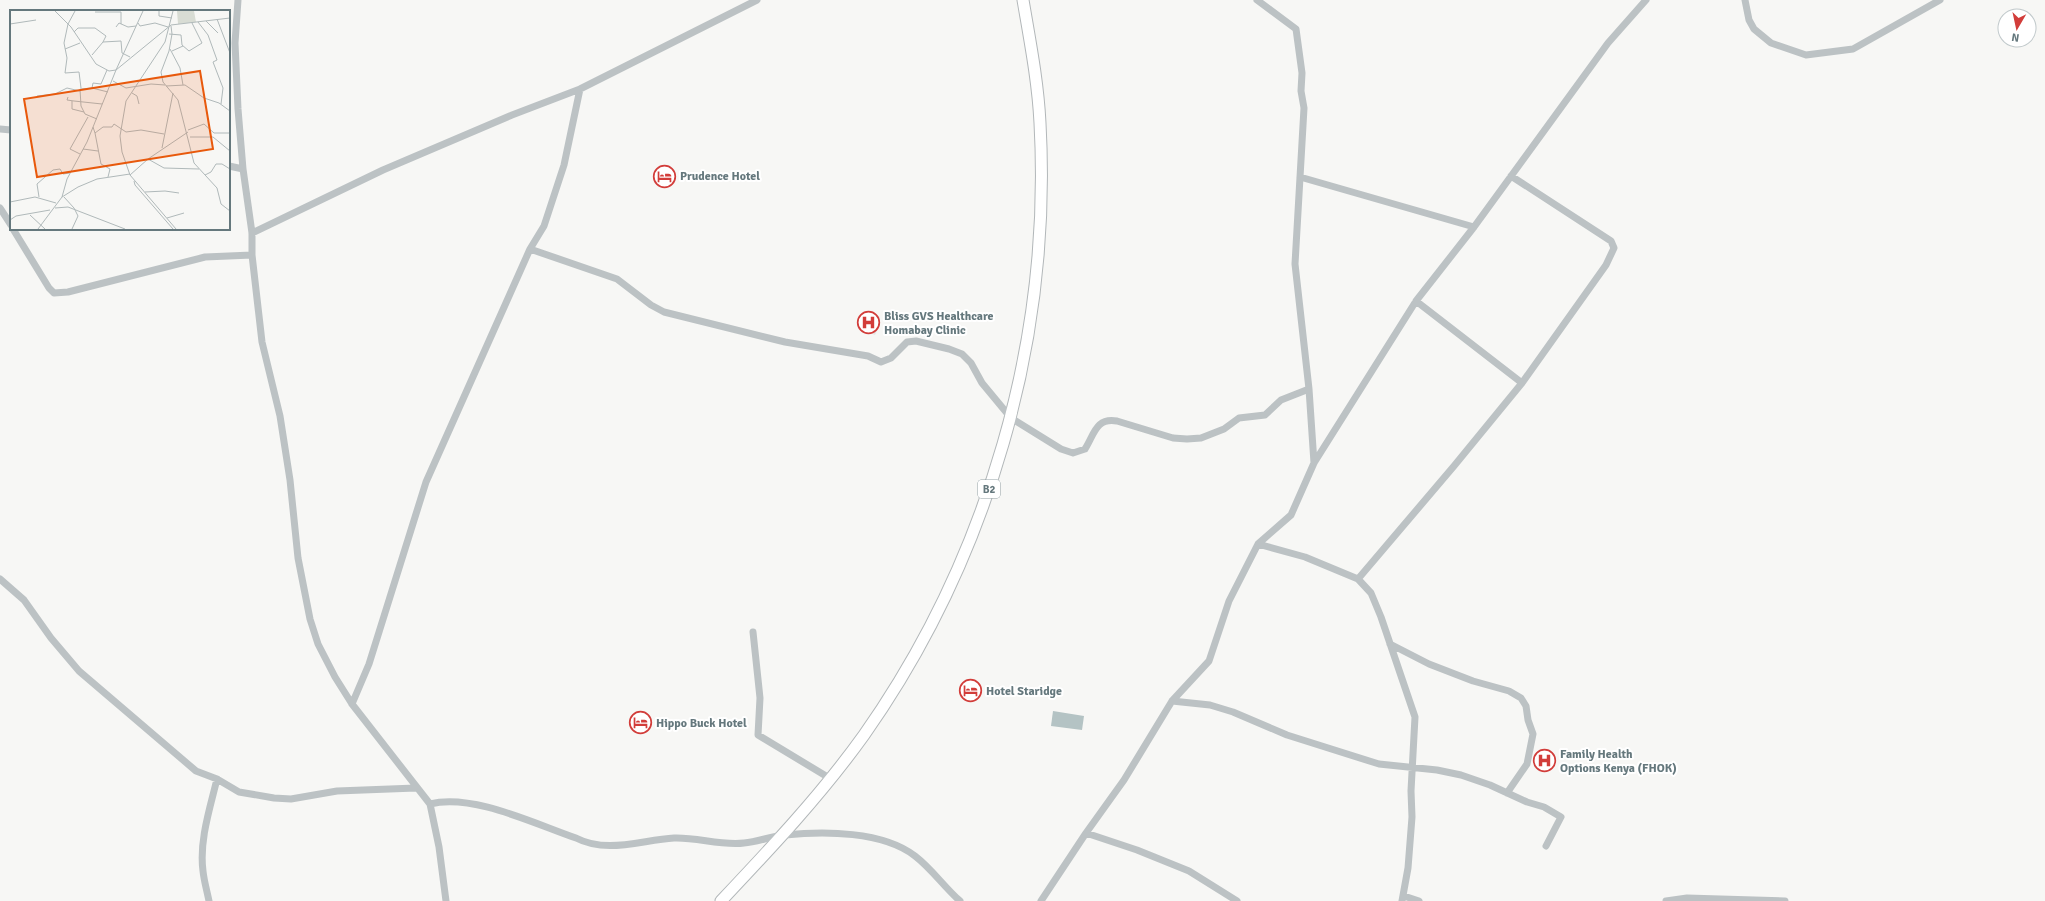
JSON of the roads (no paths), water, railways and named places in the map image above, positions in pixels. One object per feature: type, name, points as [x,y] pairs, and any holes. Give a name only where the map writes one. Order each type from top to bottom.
[{"type":"highway","name":"B2","points":[[720,901],[784,835],[831,779],[864,734],[894,690],[925,637],[975,532],[1011,418],[1032,311],[1039,250],[1042,176],[1040,122],[1033,60],[1023,0]]},
{"type":"street","points":[[238,0],[235,58],[243,168],[252,233],[252,255],[262,342],[280,416],[290,480],[298,558],[310,619],[321,651],[352,704],[416,788],[425,795],[430,804],[439,847],[446,901]]},
{"type":"street","points":[[1258,0],[1296,29],[1302,73],[1301,91],[1304,108],[1295,264],[1309,389],[1314,463]]},
{"type":"street","points":[[1041,901],[1086,833],[1124,780],[1172,701],[1209,661],[1229,601],[1258,544],[1291,514],[1314,463],[1416,301],[1474,227],[1608,43],[1646,0]]},
{"type":"street","points":[[1745,0],[1749,20],[1754,29],[1771,43],[1806,55],[1853,49],[1940,0]]},
{"type":"street","points":[[252,233],[383,170],[512,115],[580,89],[751,1]]},
{"type":"street","points":[[352,704],[369,664],[426,482],[530,249],[544,226],[564,165],[580,89]]},
{"type":"street","points":[[0,129],[10,130]]},
{"type":"street","points":[[230,166],[243,168]]},
{"type":"street","points":[[1358,579],[1522,383],[1606,265],[1614,248],[1611,241],[1511,176]]},
{"type":"street","points":[[1300,177],[1474,227]]},
{"type":"street","points":[[0,208],[10,223]]},
{"type":"street","points":[[14,230],[49,288],[54,293],[68,292],[205,257],[252,255]]},
{"type":"street","points":[[530,249],[617,279],[651,306],[664,312],[785,342],[868,356],[881,362],[891,358],[907,342],[916,341],[949,349],[962,354],[971,363],[982,383],[1011,418],[1061,449],[1073,453],[1084,449],[1096,426],[1109,419],[1173,438],[1201,438],[1224,429],[1239,418],[1265,415],[1281,400],[1309,389]]},
{"type":"street","points":[[1416,301],[1522,383]]},
{"type":"street","points":[[1258,544],[1305,557],[1358,579],[1371,593],[1381,617],[1415,717],[1412,768],[1412,817],[1403,898],[1419,901]]},
{"type":"street","points":[[0,580],[24,600],[51,638],[79,671],[196,772],[216,779],[239,792],[274,798],[297,798],[337,791],[416,788]]},
{"type":"street","points":[[753,632],[760,698],[758,735],[831,779]]},
{"type":"street","points":[[1390,644],[1429,664],[1473,681],[1509,691],[1521,698],[1526,706],[1528,720],[1533,734],[1527,764],[1507,793]]},
{"type":"street","points":[[1172,701],[1210,706],[1233,712],[1287,735],[1378,764],[1437,770],[1461,775],[1490,785],[1544,807],[1561,818],[1546,846]]},
{"type":"street","points":[[209,901],[202,856],[207,819],[216,779]]},
{"type":"street","points":[[430,804],[444,800],[482,805],[576,838],[588,844],[609,846],[675,838],[743,844],[784,835],[829,832],[878,839],[894,844],[916,856],[960,901]]},
{"type":"street","points":[[1086,833],[1137,850],[1189,871],[1237,901]]},
{"type":"street","points":[[1666,901],[1687,898],[1785,901]]},
{"type":"place","name":"Prudence Hotel","points":[[665,176]]},
{"type":"place","name":"Bliss GVS Healthcare Homabay Clinic","points":[[869,323]]},
{"type":"place","name":"Hotel Staridge","points":[[970,691]]},
{"type":"place","name":"Hippo Buck Hotel","points":[[641,723]]},
{"type":"place","name":"Family Health Options Kenya (FHOK)","points":[[1545,761]]}]
